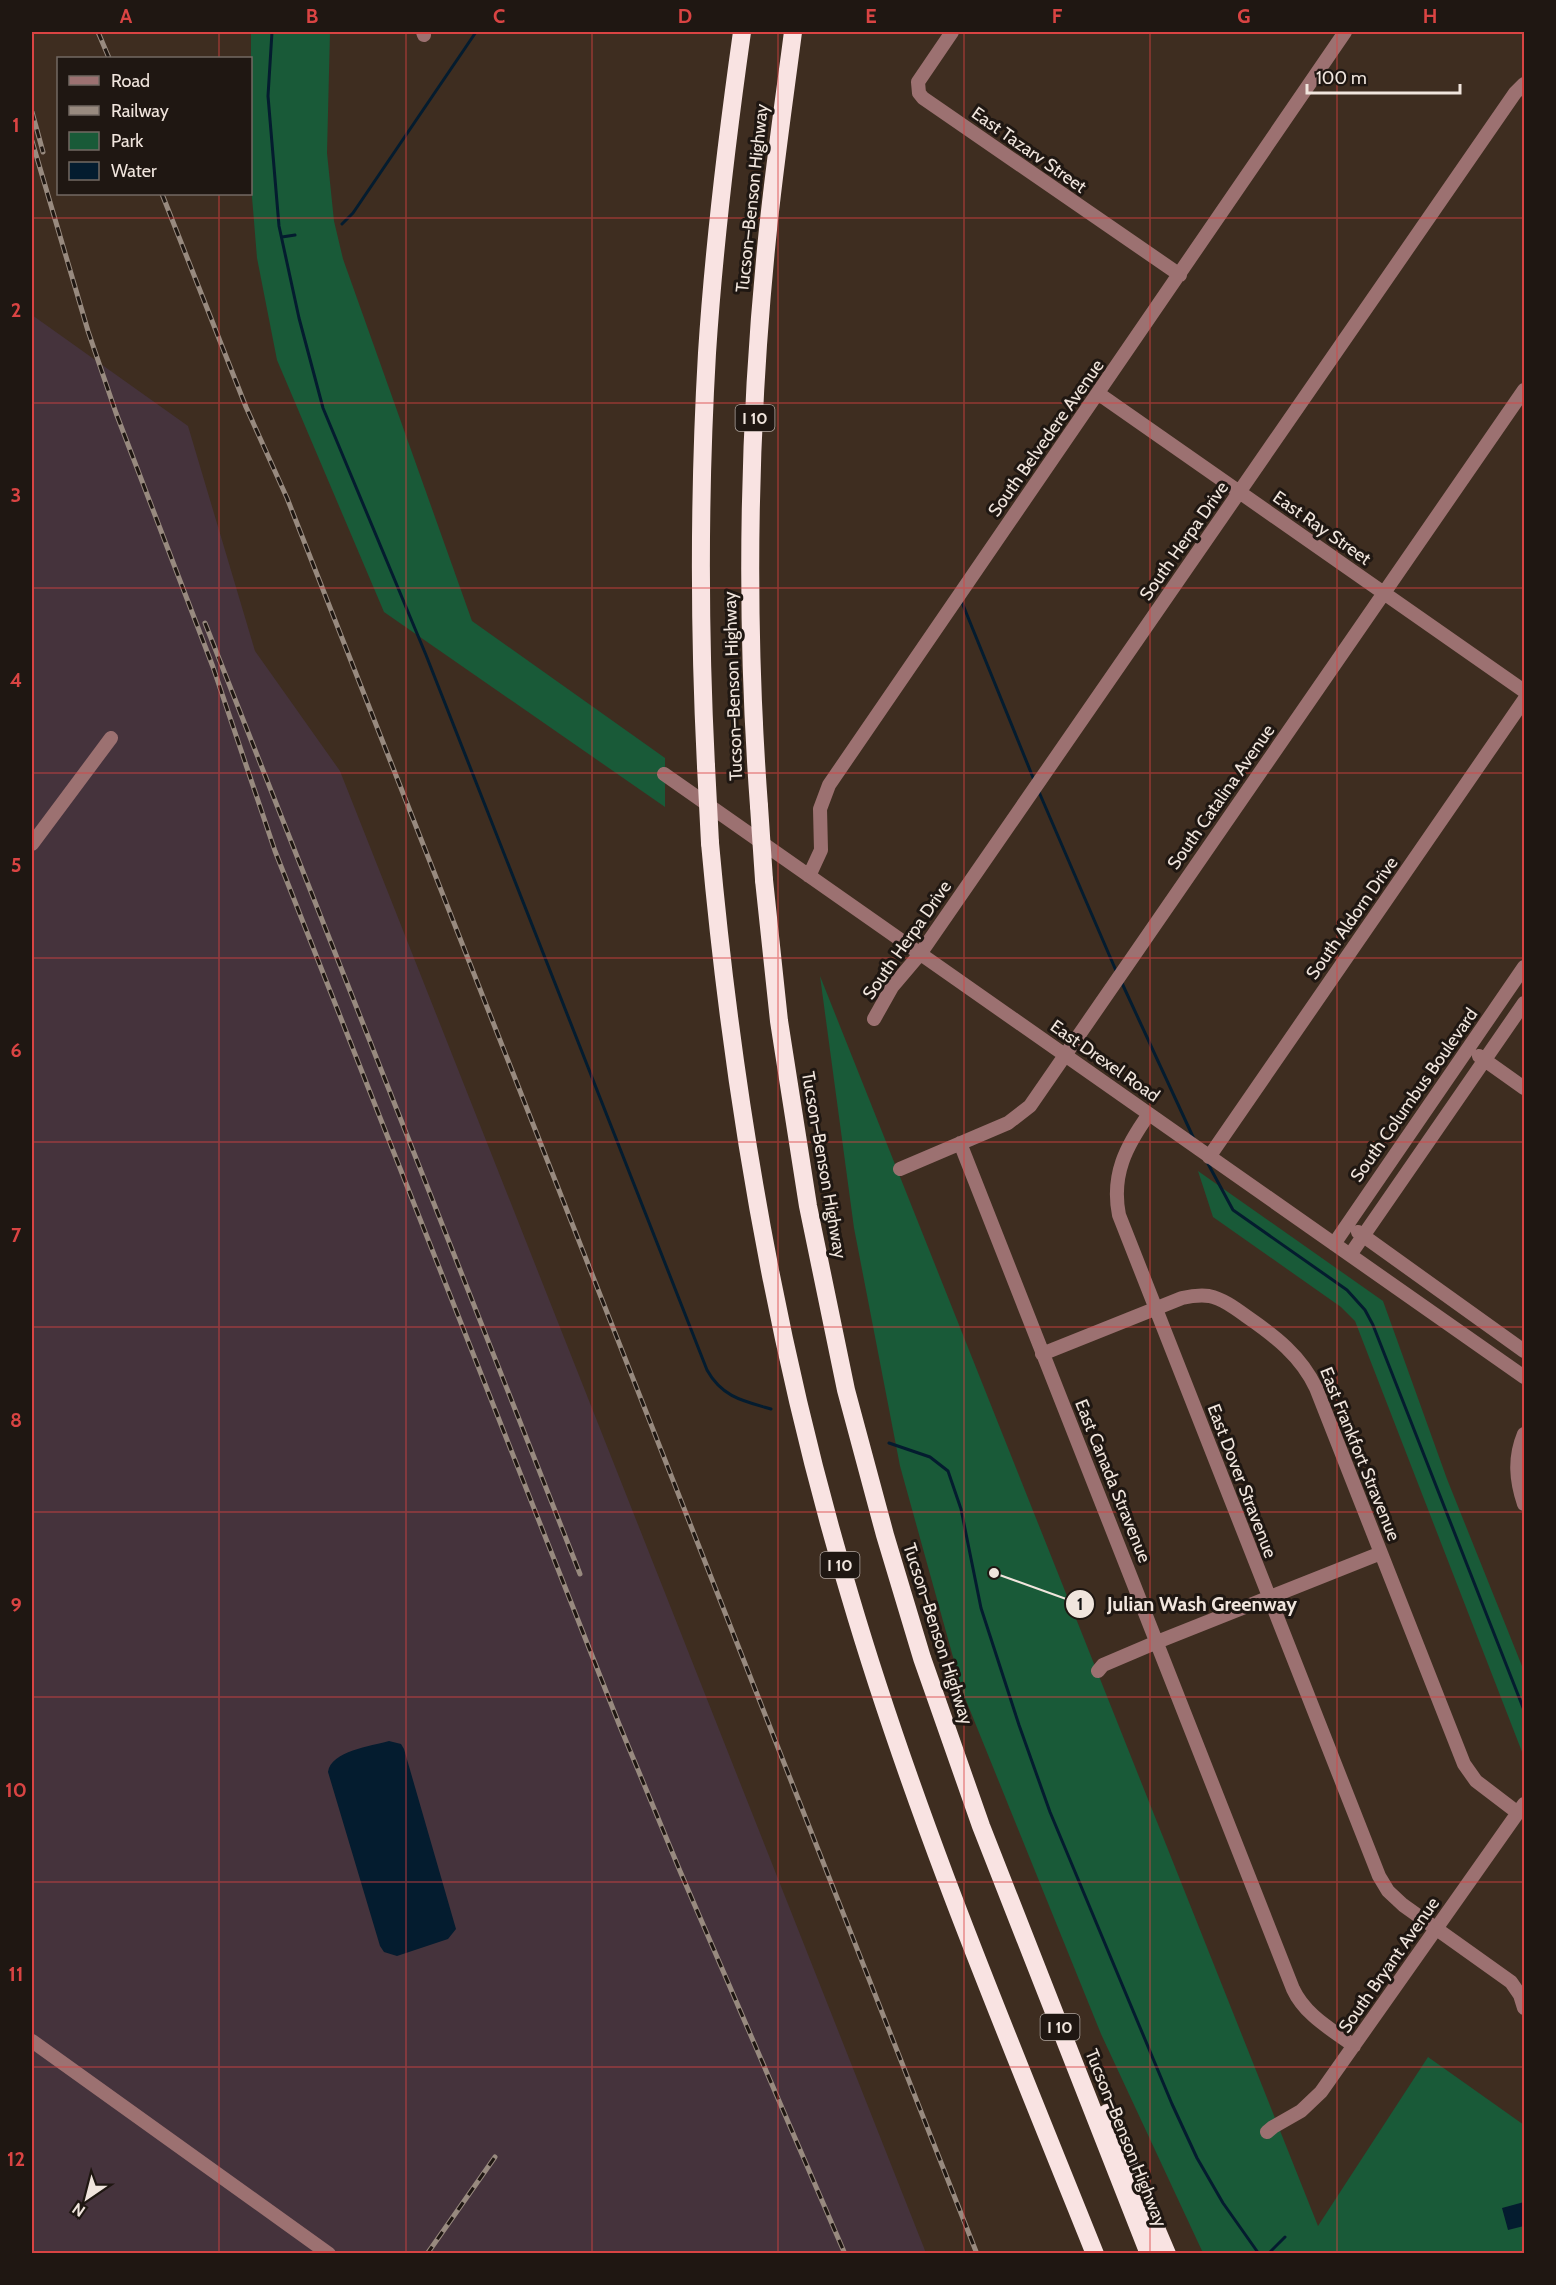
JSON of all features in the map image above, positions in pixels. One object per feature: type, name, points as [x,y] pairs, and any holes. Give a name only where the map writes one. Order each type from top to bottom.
[{"type":"highway","name":"Tucson–Benson Highway","points":[[742,32],[719,213],[704,419],[700,566],[710,843],[726,1002],[752,1179],[784,1341],[825,1508],[870,1661],[927,1827],[1095,2253]]},
{"type":"highway","name":"Tucson–Benson Highway","points":[[793,32],[767,239],[753,442],[751,611],[764,880],[790,1097],[810,1216],[846,1390],[906,1607],[940,1713],[972,1801],[1149,2253]]},
{"type":"highway","points":[[972,1801],[1167,2253]]},
{"type":"street","name":"East Tazarv Street","points":[[952,32],[918,82],[923,98],[1180,275]]},
{"type":"street","name":"South Belvedere Avenue","points":[[809,876],[821,850],[820,809],[830,785],[1346,32]]},
{"type":"street","name":"South Herpa Drive","points":[[874,1019],[892,987],[920,954],[1515,93],[1524,84]]},
{"type":"street","name":"South Catalina Avenue","points":[[900,1169],[1008,1123],[1023,1113],[1036,1099],[1524,390]]},
{"type":"street","name":"East Ray Street","points":[[1099,394],[1524,692]]},
{"type":"street","name":"South Aldorn Drive","points":[[1209,1156],[1524,700]]},
{"type":"street","points":[[32,844],[111,738]]},
{"type":"street","name":"East Drexel Road","points":[[664,774],[1524,1377]]},
{"type":"street","name":"South Columbus Boulevard","points":[[1334,1244],[1524,967]]},
{"type":"street","points":[[1350,1255],[1524,1004]]},
{"type":"street","points":[[1469,1048],[1524,1088]]},
{"type":"street","name":"East Dover Stravenue","points":[[1149,1114],[1124,1155],[1116,1190],[1119,1215],[1379,1876],[1395,1899],[1511,1982],[1520,1995],[1524,2008]]},
{"type":"street","name":"East Canada Stravenue","points":[[960,1143],[1298,1998],[1310,2013],[1354,2046]]},
{"type":"street","points":[[1348,1224],[1524,1351]]},
{"type":"street","name":"East Frankfort Stravenue","points":[[1042,1354],[1186,1297],[1213,1298],[1236,1309],[1291,1351],[1316,1388],[1464,1764],[1476,1781],[1521,1808]]},
{"type":"street","points":[[1524,1434],[1519,1450],[1517,1474],[1524,1504]]},
{"type":"street","points":[[1098,1671],[1103,1665],[1157,1642],[1381,1553]]},
{"type":"street","name":"South Bryant Avenue","points":[[1268,2132],[1307,2107],[1321,2092],[1521,1808]]},
{"type":"street","points":[[32,2041],[328,2253]]},
{"type":"shaded area","points":[[32,315],[188,426],[255,651],[340,771],[926,2253],[32,2253]]},
{"type":"green space","points":[[251,32],[330,32],[327,153],[334,221],[343,259],[472,621],[665,758],[665,807],[384,612],[277,360],[257,258],[252,195]]},
{"type":"green space","points":[[820,976],[1318,2226],[1428,2057],[1524,2125],[1524,2253],[1203,2253],[1101,2034],[963,1693],[900,1466],[854,1228]]},
{"type":"green space","points":[[1198,1171],[1383,1301],[1447,1479],[1524,1671],[1524,1757],[1355,1321],[1341,1307],[1213,1217]]},
{"type":"water","points":[[389,1741],[401,1744],[404,1749],[456,1929],[448,1939],[397,1956],[384,1952],[380,1946],[328,1772],[336,1759],[344,1754]]},
{"type":"water","points":[[1524,2202],[1524,2226],[1508,2230],[1502,2208]]},
{"type":"waterway","points":[[272,32],[268,96],[279,226],[299,318],[323,408],[426,655],[707,1370],[719,1386],[734,1397],[771,1409]]},
{"type":"waterway","points":[[342,224],[353,213],[476,32]]},
{"type":"waterway","points":[[282,237],[295,235]]},
{"type":"waterway","points":[[961,600],[1034,780]]},
{"type":"waterway","points":[[1039,792],[1117,973]]},
{"type":"waterway","points":[[1121,981],[1194,1139]]},
{"type":"waterway","points":[[1206,1160],[1233,1210],[1347,1290],[1365,1310],[1373,1325],[1524,1710]]},
{"type":"waterway","points":[[889,1443],[930,1457],[948,1471],[961,1509],[981,1608],[1050,1812],[1172,2104],[1197,2158],[1223,2203],[1259,2254]]},
{"type":"waterway","points":[[1268,2254],[1285,2237]]},
{"type":"railway","points":[[98,32],[109,57]]},
{"type":"railway","points":[[32,112],[43,152]]},
{"type":"railway","points":[[32,141],[88,331],[116,413],[213,667],[275,851],[619,1724],[845,2254]]},
{"type":"railway","points":[[162,195],[246,407],[287,498],[977,2254]]},
{"type":"railway","points":[[205,623],[580,1574]]},
{"type":"railway","points":[[427,2254],[495,2157]]},
{"type":"place","name":"Julian Wash Greenway","points":[[994,1573]]}]
